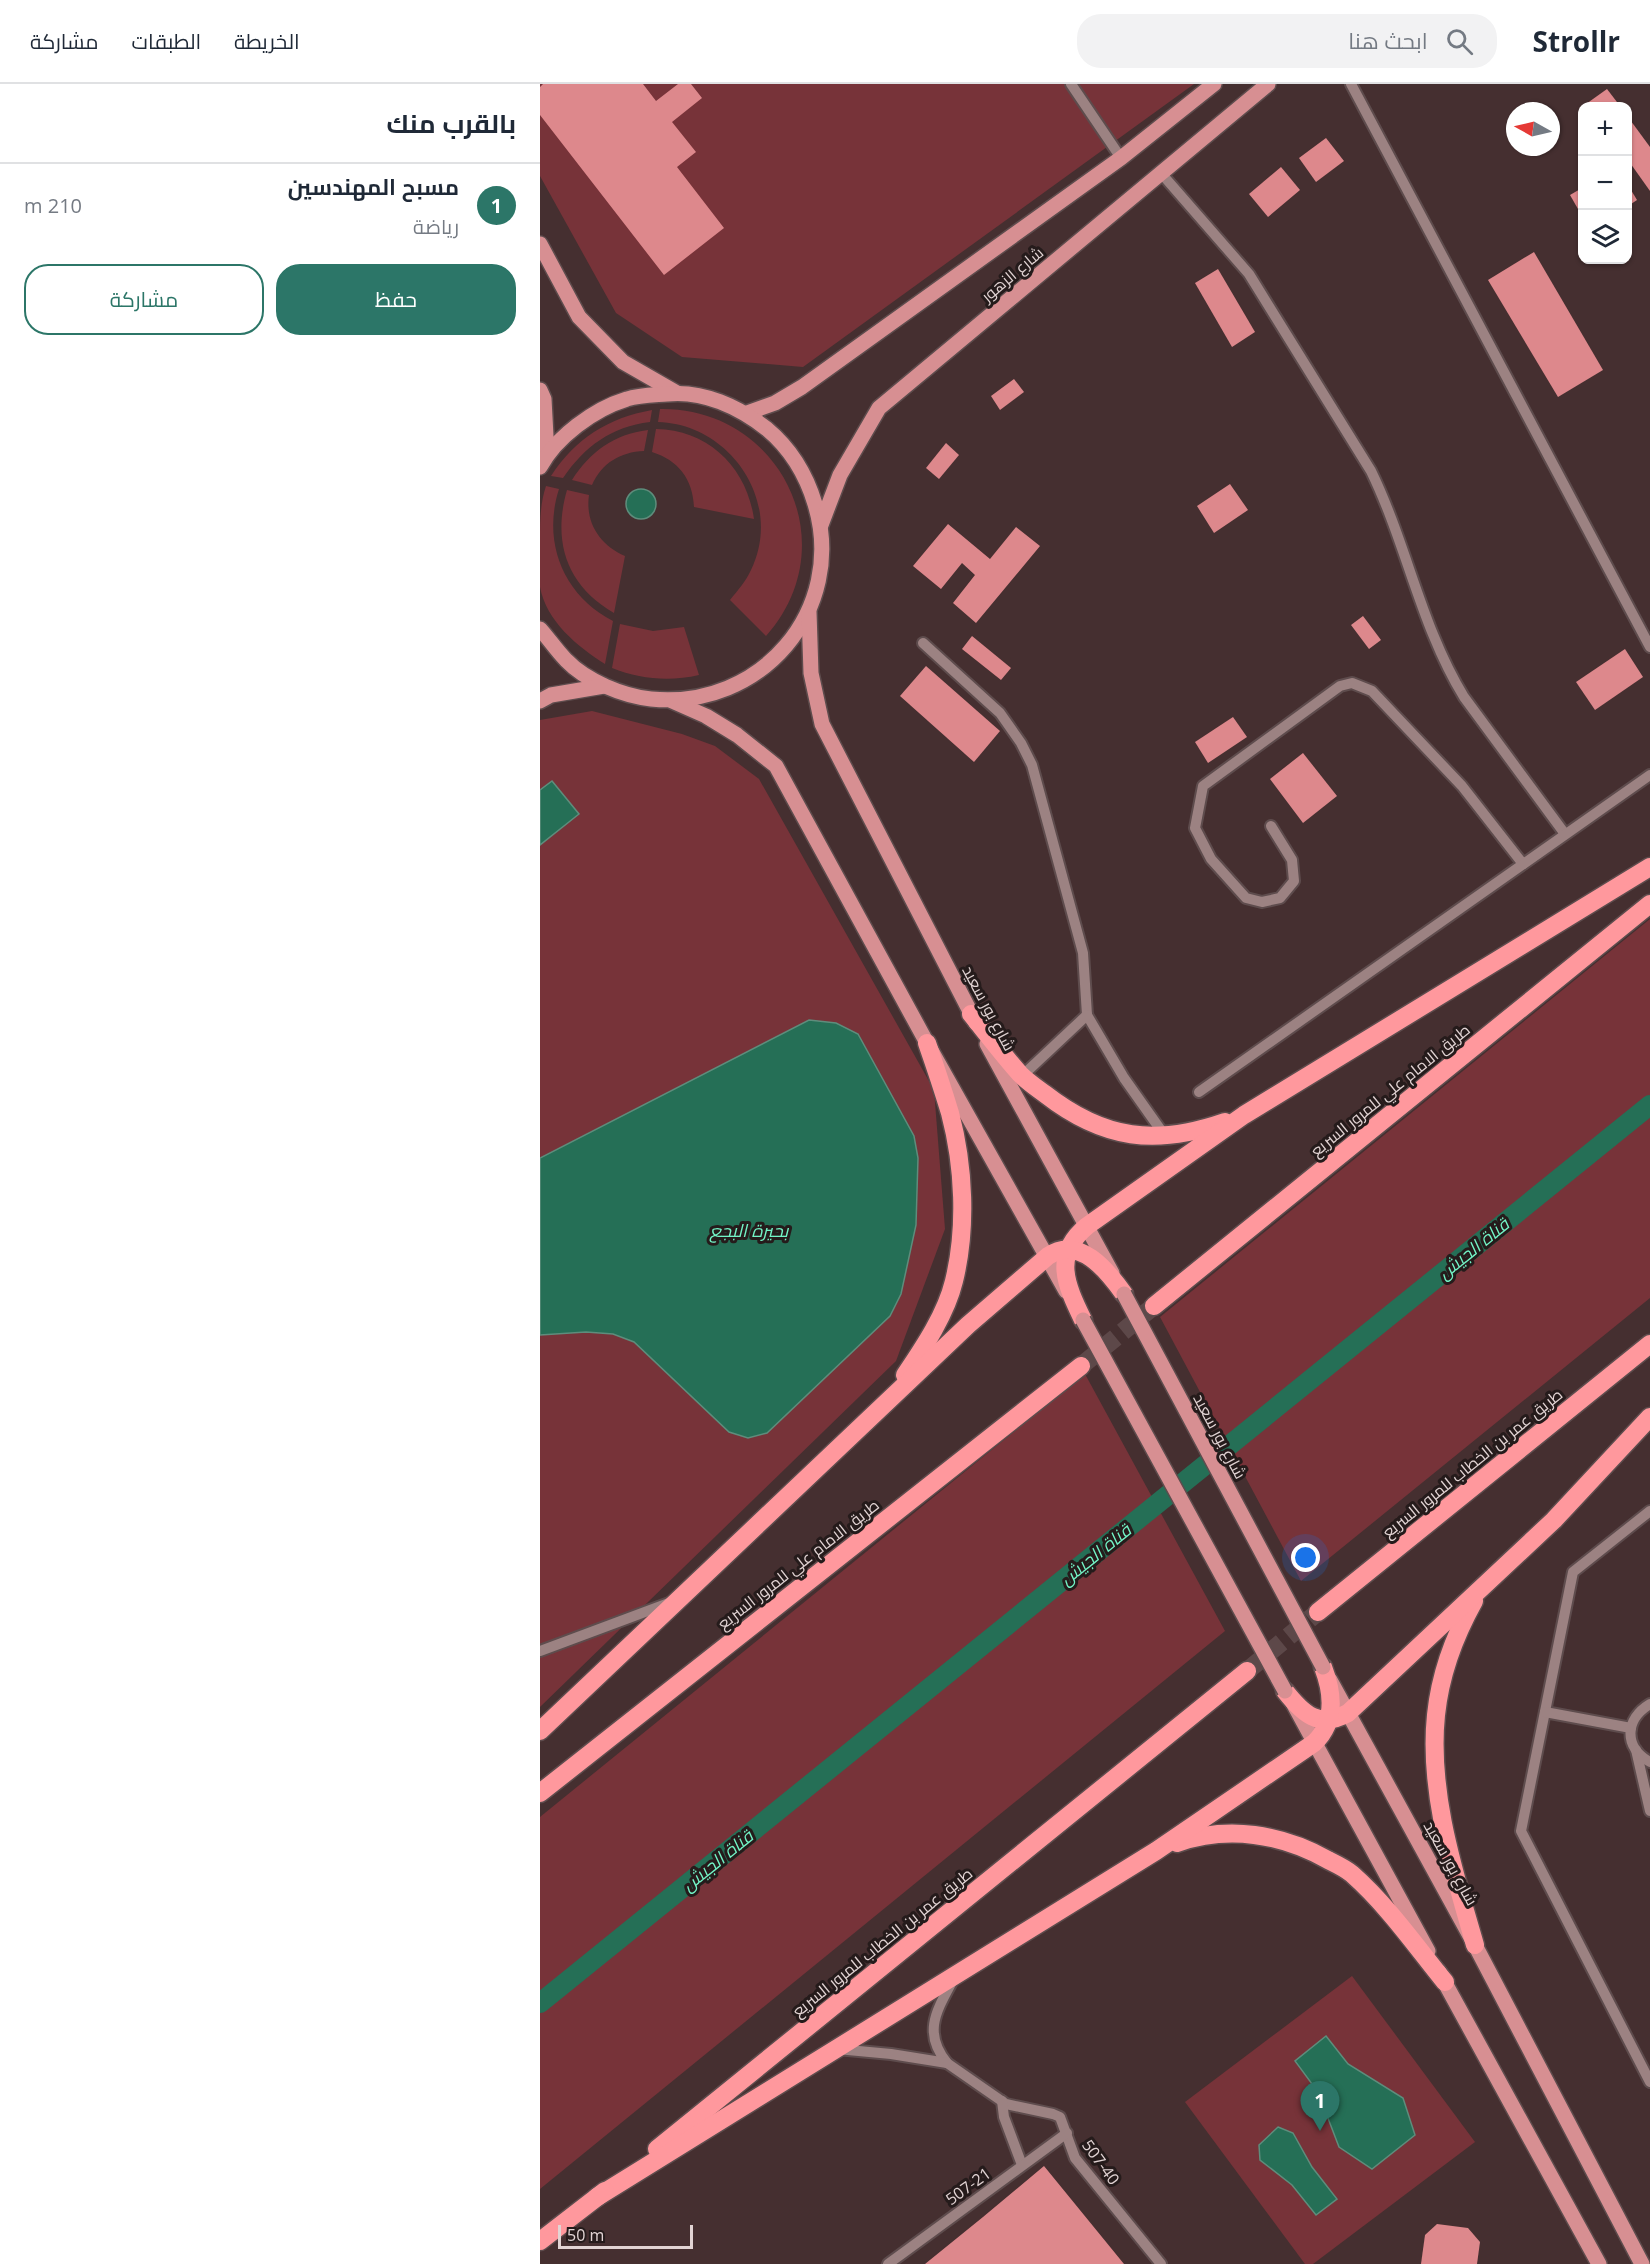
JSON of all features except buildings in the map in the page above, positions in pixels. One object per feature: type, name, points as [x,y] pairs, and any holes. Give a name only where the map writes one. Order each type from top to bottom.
[{"type":"highway","points":[[1083,1320],[1069,1287],[1075,1251],[1244,1115],[1650,867]]},
{"type":"highway","name":"طريق الامام علي للمرور السريع","points":[[1154,1306],[1650,904]]},
{"type":"highway","points":[[971,1014],[1022,1076],[1062,1107],[1085,1121],[1110,1131],[1135,1136],[1165,1136],[1208,1128],[1244,1115]]},
{"type":"highway","points":[[888,1401],[917,1357],[938,1319],[954,1283],[962,1239],[958,1159],[950,1115],[927,1043]]},
{"type":"highway","points":[[540,1731],[968,1325],[1048,1256],[1058,1250],[1075,1251],[1100,1265],[1124,1294]]},
{"type":"highway","name":"طريق عمر بن الخطاب للمرور السريع","points":[[1318,1612],[1650,1344]]},
{"type":"highway","name":"طريق الامام علي للمرور السريع","points":[[540,1793],[1081,1366]]},
{"type":"highway","points":[[1286,1690],[1301,1709],[1328,1713],[1481,1588],[1554,1520],[1650,1417]]},
{"type":"highway","points":[[1475,1945],[1455,1878],[1437,1785],[1436,1714],[1453,1649],[1465,1616],[1481,1588]]},
{"type":"highway","points":[[597,2198],[1156,1851],[1314,1743],[1322,1733],[1328,1713],[1330,1688],[1323,1667]]},
{"type":"highway","name":"طريق عمر بن الخطاب للمرور السريع","points":[[540,2241],[597,2198],[1247,1671]]},
{"type":"highway","points":[[1156,1851],[1192,1838],[1225,1833],[1267,1836],[1298,1845],[1349,1872],[1382,1903],[1445,1982]]},
{"type":"main road","name":"شارع الزهور","points":[[747,414],[775,403],[802,387],[1121,158],[1214,84]]},
{"type":"main road","name":"شارع الزهور","points":[[821,525],[840,475],[879,408],[1268,84]]},
{"type":"main road","points":[[540,244],[579,317],[623,362],[677,393]]},
{"type":"main road","points":[[540,390],[544,399],[543,461]]},
{"type":"main road","points":[[540,629],[567,662],[604,686],[637,697],[671,701],[714,694],[753,676],[785,648],[809,612],[821,569],[821,525],[808,481],[783,442],[747,414],[713,399],[677,393],[627,398],[583,420],[543,461]]},
{"type":"main road","name":"شارع بور سعيد","points":[[809,612],[811,673],[822,724],[971,1014],[1075,1251]]},
{"type":"main road","points":[[540,700],[551,695],[604,686]]},
{"type":"main road","points":[[671,701],[722,725],[776,766],[927,1043],[1048,1256]]},
{"type":"main road","name":"شارع بور سعيد","points":[[1124,1294],[1323,1667]]},
{"type":"main road","points":[[1083,1320],[1286,1690]]},
{"type":"main road","name":"شارع بور سعيد","points":[[1328,1713],[1475,1945],[1642,2264]]},
{"type":"main road","points":[[1314,1743],[1599,2264]]},
{"type":"street","points":[[1071,84],[1121,158]]},
{"type":"street","points":[[1351,84],[1650,647]]},
{"type":"street","points":[[1161,173],[1249,274],[1371,471],[1384,500],[1434,641],[1453,680],[1565,834]]},
{"type":"street","points":[[923,643],[1000,713],[1021,743],[1032,765],[1083,953],[1087,1015],[1124,1078],[1165,1136]]},
{"type":"street","points":[[1271,826],[1292,860],[1294,881],[1280,898],[1262,902],[1246,897],[1211,859],[1195,828],[1203,786],[1340,686],[1352,682],[1372,692],[1389,708],[1462,786],[1523,864]]},
{"type":"street","points":[[1199,1092],[1650,775]]},
{"type":"street","points":[[1022,1076],[1087,1015]]},
{"type":"street","points":[[1650,1512],[1573,1572],[1521,1831],[1650,2082]]},
{"type":"street","points":[[540,1652],[681,1599]]},
{"type":"street","points":[[1650,1704],[1634,1718],[1631,1728],[1631,1738],[1636,1750],[1650,1811]]},
{"type":"street","points":[[1545,1713],[1631,1728]]},
{"type":"street","points":[[1636,1750],[1650,1762]]},
{"type":"street","points":[[947,2063],[936,2046],[933,2028],[938,2009],[956,1974]]},
{"type":"street","name":"507-40","points":[[835,2049],[891,2054],[947,2063],[1011,2106],[1057,2115],[1063,2121],[1071,2150],[1076,2158],[1161,2264]]},
{"type":"street","points":[[1002,2101],[1004,2117],[1022,2166]]},
{"type":"street","name":"507-21","points":[[892,2263],[1067,2133]]},
{"type":"shaded area","points":[[540,84],[1194,84],[803,367],[682,357],[616,313],[540,176]]},
{"type":"shaded area","points":[[660,409],[702,414],[739,431],[768,456],[789,487],[800,523],[801,561],[790,600],[766,636],[730,600],[749,574],[759,544],[761,518],[755,494],[744,471],[728,452],[708,436],[684,426],[658,422]]},
{"type":"shaded area","points":[[652,410],[650,422],[611,433],[580,456],[563,478],[551,476],[571,451],[594,432],[621,418]]},
{"type":"shaded area","points":[[656,429],[693,436],[722,455],[734,468],[743,484],[754,519],[694,507],[691,488],[682,472],[669,460],[652,452]]},
{"type":"shaded area","points":[[648,430],[644,451],[620,456],[613,460],[601,471],[592,485],[572,480],[587,461],[604,446],[624,436]]},
{"type":"shaded area","points":[[546,486],[559,489],[554,509],[555,547],[569,582],[581,597],[613,621],[605,664],[584,650],[565,632],[556,622],[543,599],[540,587],[540,526],[541,506]]},
{"type":"shaded area","points":[[567,490],[589,495],[589,515],[596,532],[608,546],[625,556],[614,613],[585,590],[567,561],[561,527]]},
{"type":"shaded area","points":[[620,624],[653,631],[684,627],[699,675],[655,678],[633,675],[612,668]]},
{"type":"shaded area","points":[[592,711],[682,734],[715,746],[759,779],[934,1090],[945,1229],[896,1361],[540,1707],[540,720]]},
{"type":"shaded area","points":[[1650,919],[1650,1298],[1301,1581],[1160,1317]]},
{"type":"shaded area","points":[[1085,1374],[1225,1631],[540,2189],[540,1817]]},
{"type":"shaded area","points":[[1352,1976],[1475,2142],[1313,2264],[1305,2264],[1185,2102]]},
{"type":"water","points":[[641,489],[647,490],[655,498],[655,510],[647,518],[641,519],[635,518],[627,510],[626,504],[627,498],[635,490]]},
{"type":"water","points":[[552,781],[579,814],[540,845],[540,790]]},
{"type":"water","name":"بحيرة البجع","points":[[809,1020],[836,1023],[858,1034],[914,1136],[918,1158],[916,1225],[901,1294],[890,1316],[767,1433],[748,1438],[729,1432],[634,1342],[613,1334],[586,1332],[540,1335],[540,1158]]},
{"type":"water","points":[[1326,2036],[1348,2064],[1403,2098],[1415,2135],[1372,2169],[1339,2147],[1318,2092],[1295,2061]]},
{"type":"water","points":[[1278,2127],[1293,2133],[1312,2167],[1337,2199],[1316,2215],[1292,2185],[1260,2160],[1259,2145]]},
{"type":"waterway","name":"قناة الجيش","points":[[540,2003],[1650,1105]]},
{"type":"tunnel","points":[[1081,1366],[1154,1306]]},
{"type":"tunnel","points":[[1247,1671],[1318,1612]]},
{"type":"place","name":"مسبح المهندسين","points":[[1320,2131]]}]
